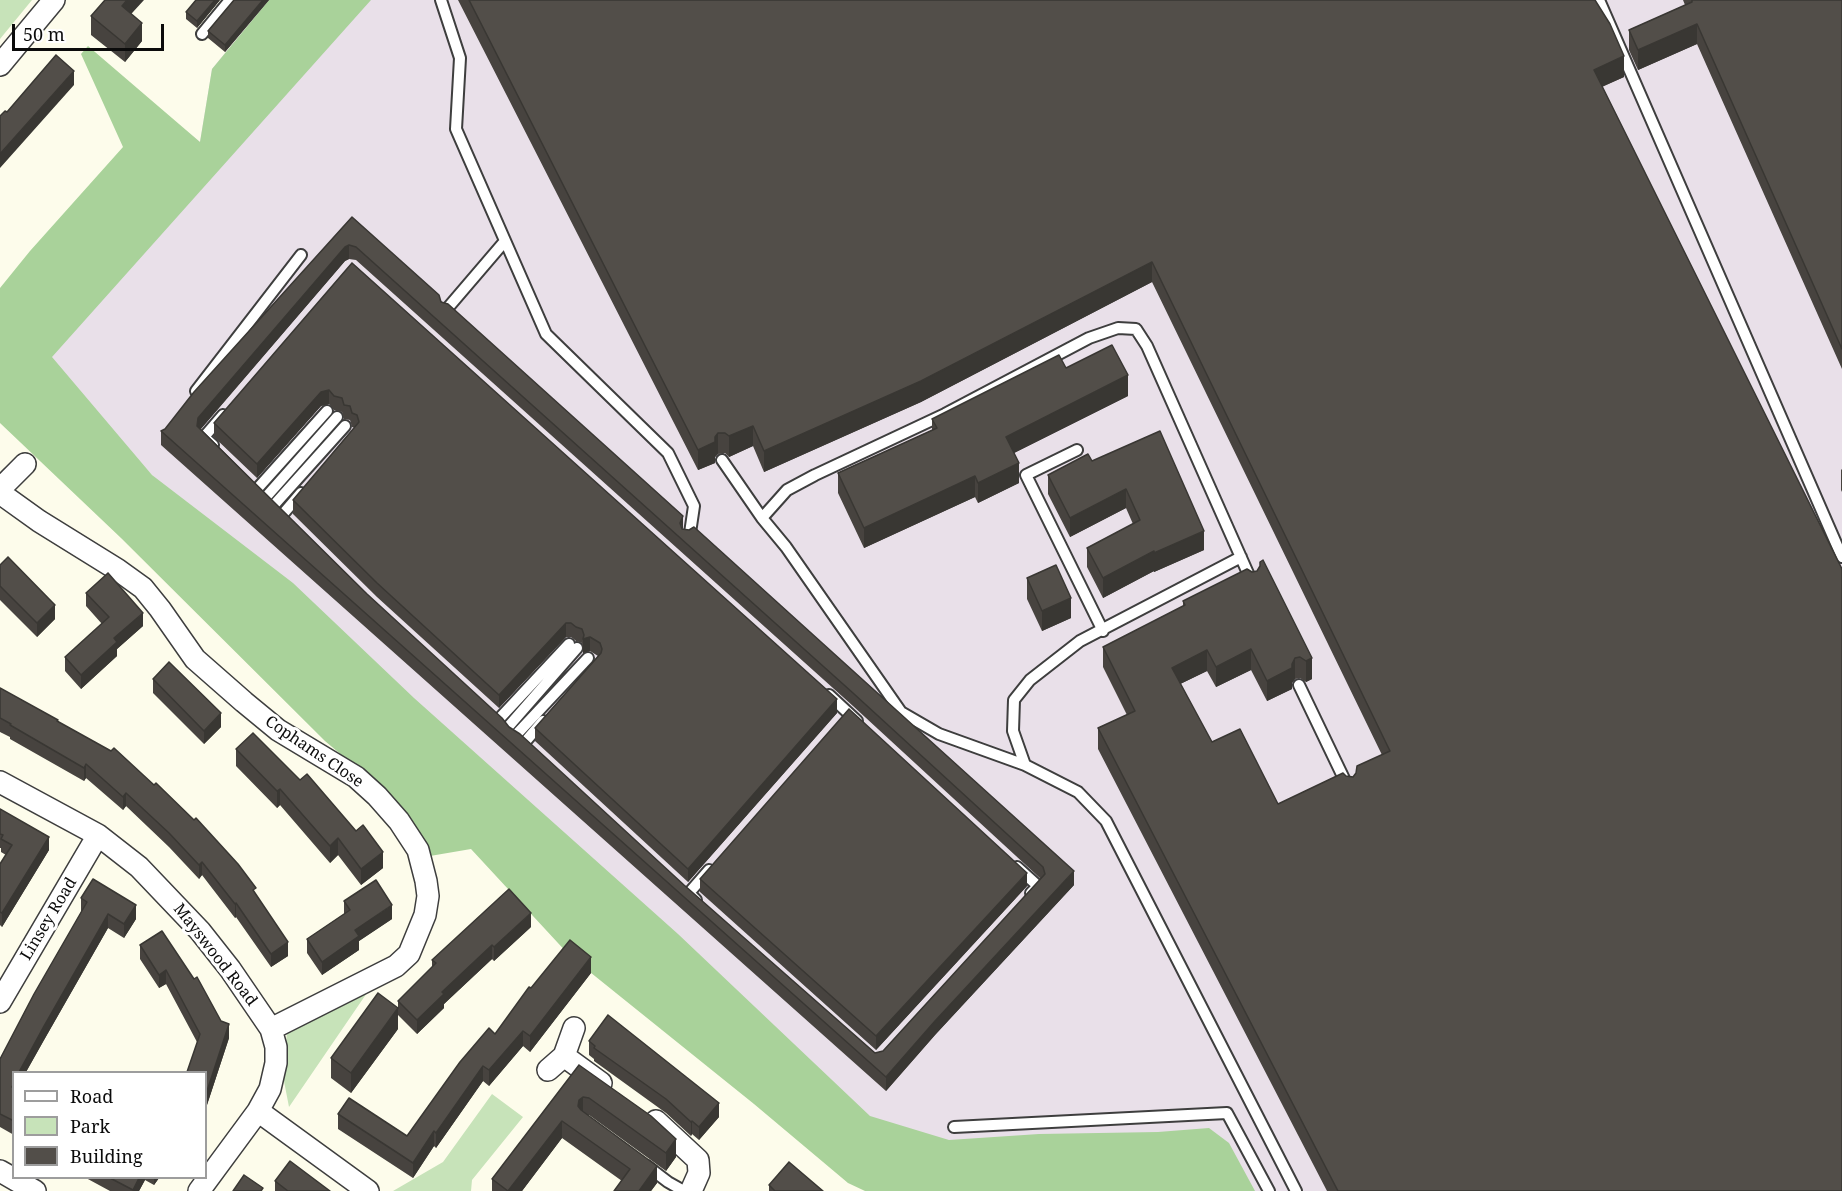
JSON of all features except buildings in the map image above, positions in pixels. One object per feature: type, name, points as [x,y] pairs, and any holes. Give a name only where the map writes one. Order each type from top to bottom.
[{"type":"street","points":[[0,65],[54,0]]},
{"type":"street","name":"Cophams Close","points":[[25,464],[0,491],[39,521],[143,588],[195,658],[278,730],[356,777],[399,821],[418,850],[428,896],[425,915],[409,954],[396,966],[271,1029]]},
{"type":"street","name":"Mayswood Road","points":[[0,782],[98,836],[139,867],[200,931],[230,969],[271,1029],[276,1047],[276,1063],[270,1089],[258,1111],[199,1191]]},
{"type":"street","name":"Linsey Road","points":[[0,1002],[98,836]]},
{"type":"street","points":[[574,1028],[556,1063],[621,1096]]},
{"type":"street","points":[[640,1110],[659,1124],[698,1160],[699,1173],[691,1191]]},
{"type":"street","points":[[258,1111],[368,1191]]},
{"type":"street","points":[[14,1179],[35,1191]]},
{"type":"lane","points":[[202,34],[230,0]]},
{"type":"lane","points":[[441,0],[460,58],[456,129],[546,334],[668,453],[694,506],[690,533],[687,537]]},
{"type":"lane","points":[[1599,0],[1842,558]]},
{"type":"lane","points":[[446,310],[505,241]]},
{"type":"lane","points":[[188,402],[301,255]]},
{"type":"lane","points":[[762,518],[787,490],[815,475],[945,414],[1089,338],[1118,328],[1136,329],[1148,346],[1253,585]]},
{"type":"lane","points":[[220,452],[204,437],[228,410]]},
{"type":"lane","points":[[270,501],[332,414],[254,485],[270,501],[286,517],[306,487]]},
{"type":"lane","points":[[270,501],[349,430],[337,452]]},
{"type":"lane","points":[[1077,450],[1026,475],[1103,631]]},
{"type":"lane","points":[[722,460],[901,712],[939,734],[1025,765],[1078,792],[1106,821],[1296,1191]]},
{"type":"lane","points":[[1025,765],[1013,731],[1014,700],[1030,680],[1080,641],[1241,557]]},
{"type":"lane","points":[[573,646],[520,738],[495,715],[573,646]]},
{"type":"lane","points":[[520,738],[592,660]]},
{"type":"lane","points":[[1299,685],[1350,790]]},
{"type":"lane","points":[[824,691],[845,716],[865,728]]},
{"type":"lane","points":[[706,909],[685,890],[720,858]]},
{"type":"lane","points":[[1012,862],[1038,886],[1025,900]]},
{"type":"lane","points":[[954,1127],[1227,1113],[1269,1191]]},
{"type":"lane","points":[[641,1162],[684,1191]]},
{"type":"shaded area","points":[[268,0],[1842,0],[1842,1191],[1155,1191],[1080,1183],[759,1087],[0,322],[181,142],[178,124],[200,142],[212,69]]},
{"type":"green space","points":[[0,0],[32,0],[0,39]]},
{"type":"green space","points":[[269,0],[371,0],[52,357],[152,475],[293,583],[414,698],[678,934],[870,1116],[949,1140],[1039,1134],[1158,1132],[1209,1128],[1229,1143],[1255,1191],[865,1191],[848,1183],[570,956],[471,849],[430,856],[383,790],[325,741],[121,538],[0,423],[0,288],[123,147],[81,54],[88,46],[200,142],[212,69]]},
{"type":"green space","points":[[371,987],[289,1107],[283,1076],[287,1032]]},
{"type":"green space","points":[[492,1094],[523,1117],[472,1180],[471,1191],[393,1191],[443,1162]]}]
